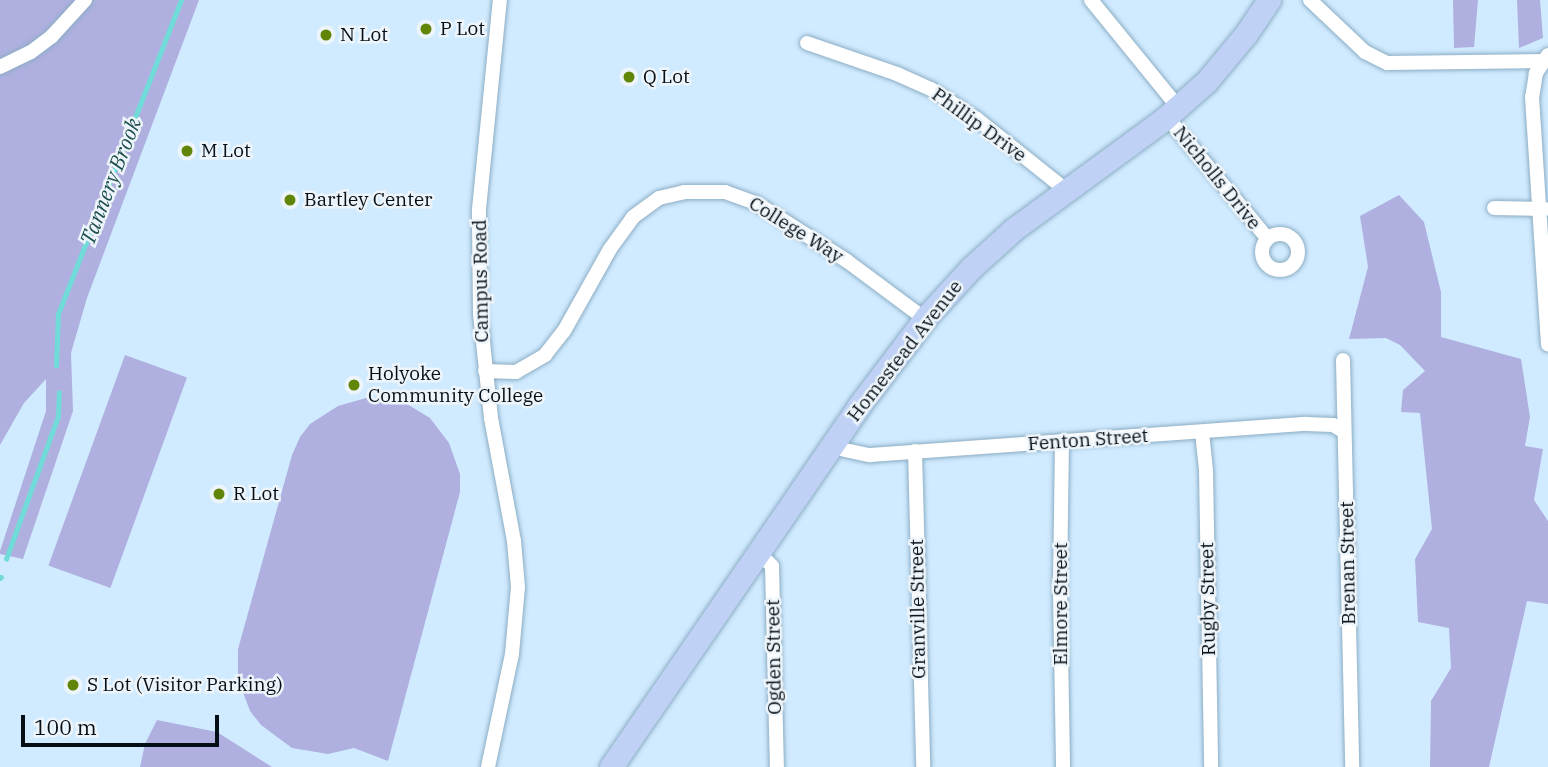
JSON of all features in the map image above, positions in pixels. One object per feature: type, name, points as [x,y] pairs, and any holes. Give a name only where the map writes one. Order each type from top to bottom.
[{"type":"main road","name":"Homestead Avenue","points":[[611,767],[831,447],[925,319],[992,248],[1173,112],[1225,61],[1269,0]]},
{"type":"street","points":[[0,67],[52,36],[85,0]]},
{"type":"street","name":"Campus Road","points":[[488,767],[512,654],[518,587],[514,541],[493,433],[480,313],[479,209],[500,0]]},
{"type":"street","name":"Nicholls Drive","points":[[1091,0],[1268,239]]},
{"type":"street","points":[[1310,0],[1365,52],[1387,63],[1547,59]]},
{"type":"street","name":"Phillip Drive","points":[[807,43],[897,74],[931,89],[977,119],[1066,190]]},
{"type":"street","points":[[1547,59],[1536,73],[1532,97],[1544,209],[1548,344]]},
{"type":"street","name":"College Way","points":[[485,371],[516,372],[545,355],[565,331],[610,249],[633,217],[659,198],[684,192],[725,192],[756,203],[847,261],[925,319]]},
{"type":"street","points":[[1494,208],[1544,209]]},
{"type":"street","name":"Brenan Street","points":[[1343,360],[1352,767]]},
{"type":"street","name":"Fenton Street","points":[[831,447],[870,454],[1320,424],[1334,425],[1343,431]]},
{"type":"street","name":"Rugby Street","points":[[1202,432],[1206,471],[1211,767]]},
{"type":"street","name":"Elmore Street","points":[[1062,441],[1060,591],[1063,767]]},
{"type":"street","name":"Granville Street","points":[[915,451],[923,767]]},
{"type":"street","name":"Ogden Street","points":[[758,552],[772,566],[777,767]]},
{"type":"shaded area","points":[[0,0],[199,0],[87,298],[71,353],[73,411],[23,559],[0,554],[0,551],[46,411],[46,379],[24,403],[0,445]]},
{"type":"shaded area","points":[[1453,0],[1478,0],[1474,47],[1454,48]]},
{"type":"shaded area","points":[[1517,0],[1540,0],[1543,38],[1519,48]]},
{"type":"shaded area","points":[[1399,195],[1424,222],[1441,292],[1441,337],[1521,359],[1530,417],[1525,446],[1543,449],[1534,500],[1548,521],[1548,604],[1527,601],[1489,767],[1430,767],[1431,701],[1451,668],[1449,628],[1418,622],[1415,559],[1432,529],[1420,413],[1401,412],[1403,390],[1425,371],[1400,345],[1386,338],[1349,339],[1368,267],[1360,216]]},
{"type":"shaded area","points":[[125,355],[187,378],[110,588],[48,565]]},
{"type":"shaded area","points":[[366,398],[402,401],[430,418],[449,443],[460,474],[460,492],[388,761],[354,748],[328,754],[292,748],[261,725],[250,711],[238,679],[238,649],[292,455],[300,437],[310,424],[338,406]]},
{"type":"shaded area","points":[[157,720],[217,732],[272,767],[140,767],[145,744]]},
{"type":"waterway","name":"Tannery Brook","points":[[56,366],[58,314],[181,0]]},
{"type":"waterway","name":"Tannery Brook","points":[[6,559],[58,416],[59,393]]},
{"type":"place","name":"P Lot","points":[[426,29]]},
{"type":"place","name":"N Lot","points":[[326,35]]},
{"type":"place","name":"Q Lot","points":[[629,77]]},
{"type":"place","name":"M Lot","points":[[187,151]]},
{"type":"place","name":"Bartley Center","points":[[290,200]]},
{"type":"place","name":"Holyoke Community College","points":[[354,385]]},
{"type":"place","name":"R Lot","points":[[219,494]]},
{"type":"place","name":"S Lot (Visitor Parking)","points":[[73,685]]}]
